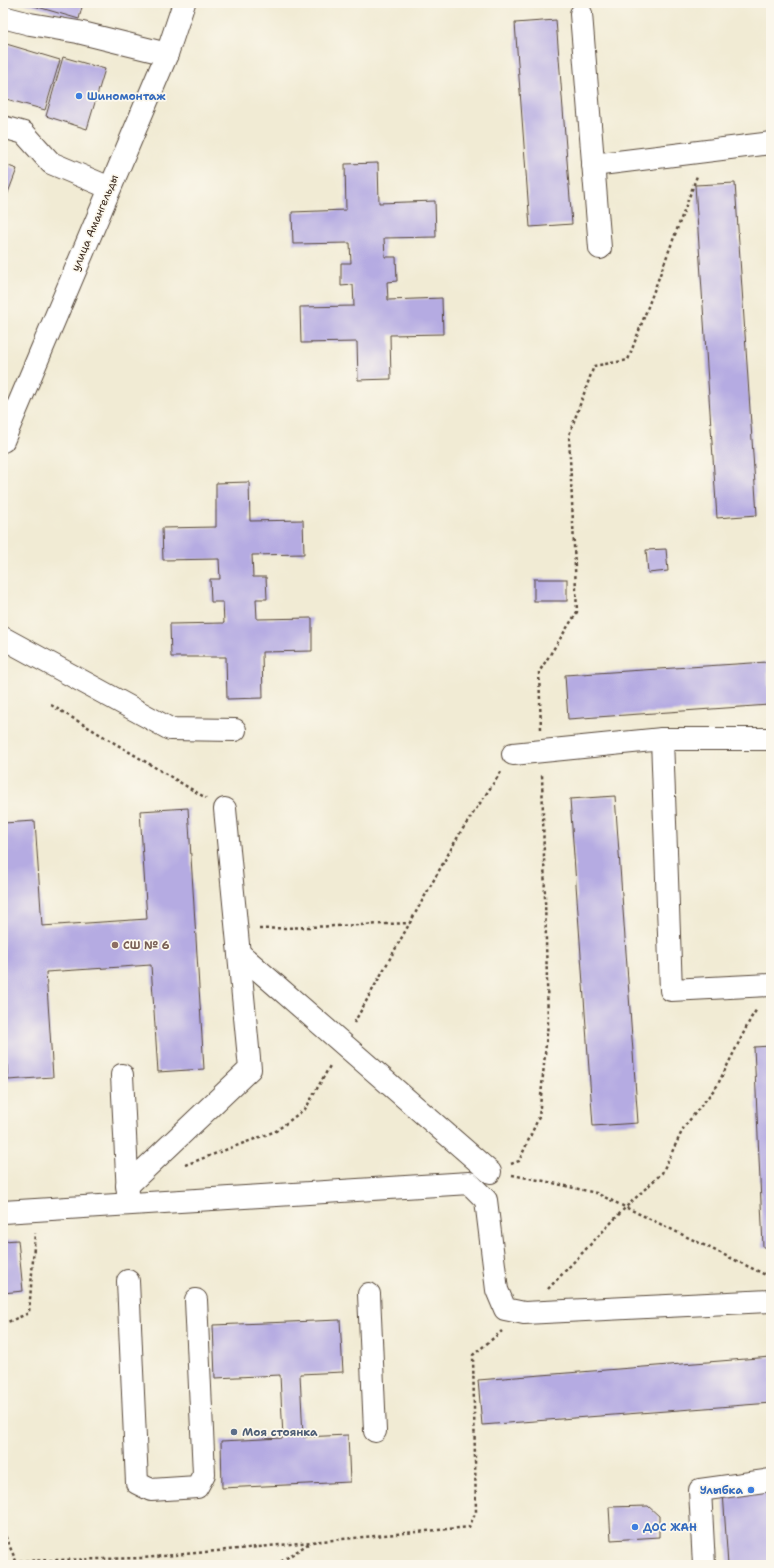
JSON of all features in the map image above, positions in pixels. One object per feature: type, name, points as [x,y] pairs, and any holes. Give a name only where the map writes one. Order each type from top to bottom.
[{"type":"street","name":"улица Амангельды","points":[[3,442],[167,54],[184,3]]},
{"type":"street","points":[[582,14],[600,248]]},
{"type":"street","points":[[3,17],[30,24],[78,32],[167,54]]},
{"type":"street","points":[[3,127],[24,133],[51,163],[110,188]]},
{"type":"street","points":[[593,165],[771,143]]},
{"type":"street","points":[[3,638],[170,729],[235,730]]},
{"type":"street","points":[[662,738],[671,990],[771,985]]},
{"type":"street","points":[[513,754],[662,738],[771,739]]},
{"type":"street","points":[[128,1195],[250,1069],[225,809]]},
{"type":"street","points":[[239,953],[490,1172]]},
{"type":"street","points":[[122,1075],[128,1195]]},
{"type":"street","points":[[3,1212],[36,1210],[128,1195],[469,1183],[486,1200],[497,1290],[505,1309],[524,1313],[771,1301]]},
{"type":"street","points":[[128,1281],[136,1483],[151,1490],[197,1487],[204,1474],[196,1300]]},
{"type":"street","points":[[369,1294],[375,1431]]},
{"type":"street","points":[[704,1565],[700,1490],[771,1480]]},
{"type":"path","points":[[490,1172],[519,1161],[539,1117],[548,1023],[539,672],[577,612],[569,435],[594,366],[628,360],[706,152]]},
{"type":"path","points":[[51,705],[225,809]]},
{"type":"path","points":[[179,1167],[276,1131],[306,1108],[460,833],[513,754]]},
{"type":"path","points":[[237,930],[410,923]]},
{"type":"path","points":[[3,1531],[16,1561],[143,1558],[469,1527],[476,1512],[473,1355],[524,1313],[626,1207],[662,1173],[684,1127],[717,1086],[751,1018],[759,1007]]},
{"type":"path","points":[[490,1172],[544,1181],[596,1193],[771,1277]]},
{"type":"path","points":[[3,1324],[29,1313],[36,1210]]},
{"type":"path","points":[[276,1565],[312,1542]]},
{"type":"building","points":[[24,3],[83,3],[79,19]]},
{"type":"building","points":[[556,20],[572,224],[530,227],[515,23]]},
{"type":"building","points":[[3,43],[60,60],[45,110],[3,98]]},
{"type":"building","points":[[63,57],[105,69],[87,129],[46,116]]},
{"type":"building","points":[[378,163],[379,203],[435,201],[436,237],[384,238],[385,257],[396,257],[397,281],[387,282],[388,300],[442,298],[443,334],[390,335],[391,379],[358,380],[357,342],[301,343],[300,307],[354,306],[353,285],[341,286],[341,263],[351,263],[350,243],[293,244],[292,212],[346,210],[345,164]]},
{"type":"building","points":[[3,164],[17,169],[3,206]]},
{"type":"building","points":[[735,183],[757,515],[717,518],[695,185]]},
{"type":"building","points":[[249,482],[250,521],[303,520],[304,554],[252,555],[253,577],[266,577],[267,599],[256,599],[257,619],[312,618],[312,651],[262,652],[263,698],[227,699],[226,657],[171,657],[170,624],[224,623],[223,602],[211,602],[210,579],[220,579],[219,559],[163,560],[162,528],[216,527],[216,483]]},
{"type":"building","points":[[666,549],[668,571],[648,573],[646,550]]},
{"type":"building","points":[[534,579],[567,579],[567,601],[534,601]]},
{"type":"building","points":[[767,662],[769,705],[568,719],[565,675]]},
{"type":"building","points":[[615,796],[638,1123],[593,1126],[570,799]]},
{"type":"building","points":[[188,808],[204,1069],[158,1072],[151,965],[46,972],[53,1077],[8,1080],[3,1004],[3,823],[35,821],[42,926],[147,919],[140,811]]},
{"type":"building","points":[[771,1046],[771,1247],[763,1247],[754,1047]]},
{"type":"building","points":[[18,1240],[23,1291],[3,1293],[3,1241]]},
{"type":"building","points":[[340,1320],[343,1372],[300,1374],[303,1437],[348,1435],[350,1482],[222,1488],[221,1441],[283,1438],[280,1375],[215,1378],[213,1325]]},
{"type":"building","points":[[771,1357],[771,1403],[482,1425],[478,1380]]},
{"type":"building","points":[[767,1489],[771,1565],[728,1565],[723,1492]]},
{"type":"building","name":"ДОС ЖАН","points":[[648,1506],[659,1516],[659,1537],[611,1540],[609,1507]]},
{"type":"place","name":"Шиномонтаж","points":[[79,96]]},
{"type":"place","name":"СШ № 6","points":[[115,945]]},
{"type":"place","name":"Моя стоянка","points":[[234,1432]]},
{"type":"place","name":"Улыбка","points":[[751,1490]]},
{"type":"place","name":"ДОС ЖАН","points":[[635,1527]]}]
